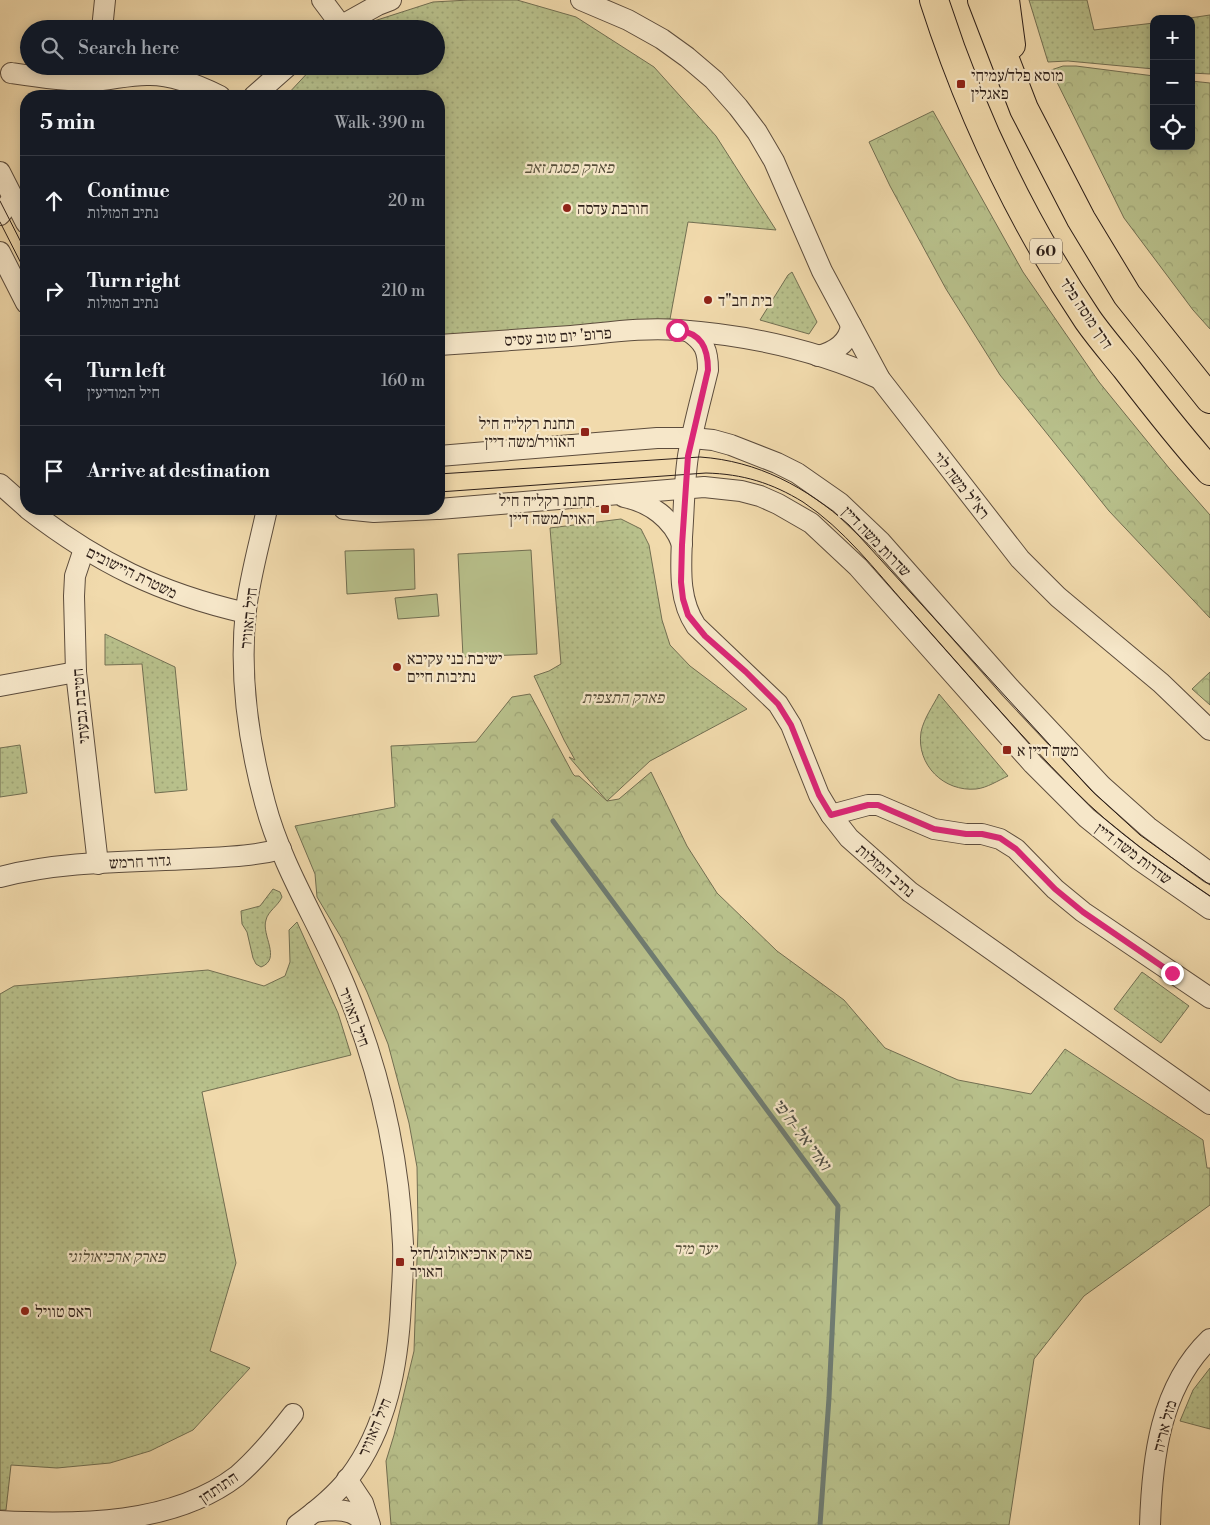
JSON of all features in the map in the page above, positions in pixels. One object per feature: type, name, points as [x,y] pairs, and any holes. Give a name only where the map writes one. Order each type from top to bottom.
[{"type":"highway","points":[[982,0],[1021,103],[1081,219],[1127,295],[1210,399]]},
{"type":"highway","points":[[1005,0],[1006,17],[1021,103]]},
{"type":"highway","name":"דרך מוסה פלד","points":[[934,8],[982,128],[1040,242],[1089,321],[1153,404],[1210,471]]},
{"type":"street","points":[[103,20],[105,0]]},
{"type":"street","points":[[322,0],[334,20]]},
{"type":"street","points":[[351,20],[378,5],[392,0]]},
{"type":"street","name":"רא\"ל משה לוי","points":[[581,0],[628,20],[662,39],[714,80],[738,107],[757,132],[774,161],[822,271],[880,379],[1020,560],[1058,597],[1161,683],[1210,730]]},
{"type":"street","points":[[11,73],[20,74]]},
{"type":"street","points":[[26,75],[70,81],[97,75]]},
{"type":"street","points":[[156,75],[178,79],[206,90]]},
{"type":"street","points":[[261,90],[278,75]]},
{"type":"street","points":[[0,172],[7,198],[20,215]]},
{"type":"street","points":[[0,215],[7,198]]},
{"type":"street","points":[[0,252],[20,291]]},
{"type":"street","points":[[818,356],[828,354],[838,348],[846,340],[850,332],[850,325]]},
{"type":"street","name":"פרופ' יום טוב עסיס","points":[[445,345],[632,330],[682,330],[764,341],[818,356],[880,379]]},
{"type":"street","name":"נתיב המזלות","points":[[682,330],[698,337],[703,344],[708,358],[708,370],[688,456],[685,488],[681,582],[683,599],[688,615],[705,636],[746,672],[778,704],[791,725],[819,795],[831,815],[850,838],[910,892],[1210,1104]]},
{"type":"street","name":"נתיב המזלות","points":[[708,370],[726,347],[743,338]]},
{"type":"street","name":"שדרות משה דיין","points":[[445,456],[657,438],[692,438],[713,440],[731,445],[797,473],[840,503],[880,542],[1010,688],[1102,786],[1148,828],[1210,872]]},
{"type":"street","name":"משטרת היישובים","points":[[0,484],[20,502]]},
{"type":"street","name":"שדרות משה דיין","points":[[445,508],[712,487],[741,491],[778,504],[811,524],[858,567],[1033,764],[1080,811],[1138,859],[1210,909]]},
{"type":"street","points":[[612,495],[635,500],[655,509],[673,526],[682,545]]},
{"type":"street","name":"משטרת היישובים","points":[[37,515],[84,549],[124,571],[178,595],[207,604],[246,612]]},
{"type":"street","name":"חיל האוויר","points":[[266,515],[248,594],[246,612],[244,652],[248,725],[265,804],[281,849],[344,985],[380,1092],[392,1141],[403,1246],[400,1328],[394,1373],[384,1410],[374,1434],[347,1480],[314,1512],[297,1525]]},
{"type":"street","name":"חטיבת גבעתי","points":[[84,549],[76,576],[74,596],[76,672],[98,864]]},
{"type":"street","points":[[0,686],[76,672]]},
{"type":"street","points":[[831,815],[868,805],[878,805],[934,829],[966,834],[982,834],[1000,838],[1016,849],[1055,889],[1083,912],[1210,998]]},
{"type":"street","name":"גדוד חרמש","points":[[0,877],[42,868],[248,856],[281,849]]},
{"type":"street","name":"מזל אריה","points":[[1150,1525],[1151,1490],[1161,1425],[1181,1376],[1200,1349],[1210,1339]]},
{"type":"street","name":"התותחן","points":[[0,1521],[93,1523],[145,1517],[193,1504],[237,1476],[261,1453],[293,1414]]},
{"type":"street","points":[[347,1480],[363,1503],[370,1525]]},
{"type":"street","points":[[314,1512],[336,1509],[350,1512],[362,1521],[364,1525]]},
{"type":"green space","name":"פארק פסגת זאב","points":[[517,0],[576,17],[654,67],[716,136],[776,230],[688,222],[670,319],[445,336],[445,90],[292,90],[306,75],[445,75],[445,20],[377,20],[433,2]]},
{"type":"green space","points":[[1029,0],[1087,0],[1094,30],[1150,23],[1150,69],[1068,61],[1048,62]]},
{"type":"green space","points":[[1210,15],[1210,74],[1195,73],[1195,17]]},
{"type":"green space","points":[[1063,66],[1076,66],[1150,75],[1150,150],[1195,150],[1195,81],[1210,83],[1210,329],[1193,310],[1124,218],[1051,70]]},
{"type":"green space","points":[[933,111],[1023,272],[1099,382],[1210,515],[1210,618],[1109,511],[1000,375],[946,289],[890,186],[869,142]]},
{"type":"green space","points":[[792,272],[817,322],[809,334],[760,320],[788,275]]},
{"type":"green space","name":"פארק התצפית","points":[[621,519],[641,529],[649,545],[662,620],[670,645],[690,666],[747,709],[650,761],[607,801],[569,757],[575,760],[534,676],[549,671],[561,664],[550,528]]},
{"type":"green space","points":[[414,549],[415,589],[347,594],[345,551]]},
{"type":"green space","points":[[531,550],[537,654],[463,657],[458,554]]},
{"type":"green space","points":[[437,594],[439,616],[398,619],[395,598]]},
{"type":"green space","points":[[105,634],[175,667],[187,790],[155,793],[142,664],[105,665]]},
{"type":"green space","points":[[1210,672],[1210,705],[1192,689]]},
{"type":"green space","name":"יער מיר","points":[[530,694],[573,774],[579,776],[607,801],[619,799],[651,772],[687,846],[717,893],[777,951],[844,1000],[885,1048],[958,1080],[1031,1094],[1065,1049],[1203,1140],[1207,1168],[1210,1168],[1210,1205],[1084,1296],[1034,1359],[1009,1525],[391,1525],[386,1461],[414,1351],[418,1229],[417,1167],[409,1123],[388,1044],[367,992],[342,939],[317,897],[315,874],[295,826],[395,807],[391,746],[476,742],[512,697]]},
{"type":"green space","points":[[939,694],[1008,776],[984,787],[964,789],[943,781],[935,774],[923,755],[921,732],[926,717]]},
{"type":"green space","points":[[20,745],[27,793],[0,797],[0,748]]},
{"type":"green space","points":[[273,889],[280,892],[282,897],[266,920],[265,926],[270,946],[270,958],[261,967],[256,964],[253,958],[247,932],[242,924],[241,911],[260,906]]},
{"type":"green space","name":"פארק ארכיאולוגי","points":[[297,922],[338,1013],[351,1055],[202,1092],[236,1263],[210,1351],[250,1368],[193,1430],[150,1451],[110,1463],[57,1468],[11,1465],[6,1510],[0,1510],[0,994],[14,986],[208,970],[264,986],[285,976],[290,962],[289,930]]},
{"type":"green space","points":[[1142,972],[1189,1006],[1161,1043],[1114,1009]]},
{"type":"green space","points":[[1210,1368],[1210,1429],[1180,1421],[1193,1390]]},
{"type":"waterway","name":"ואדי אל-ח'פי","points":[[553,821],[838,1206],[829,1398],[820,1525]]},
{"type":"tram line","points":[[0,201],[20,240]]},
{"type":"tram line","points":[[0,222],[20,261]]},
{"type":"tram line","points":[[445,474],[700,457],[742,464],[780,478],[816,499],[849,525],[1091,790],[1140,835],[1210,885]]},
{"type":"tram line","points":[[445,492],[706,473],[732,475],[757,481],[791,495],[818,513],[845,537],[1009,722],[1089,804],[1139,846],[1210,896]]},
{"type":"place","name":"מוסא פלד/עמיחי פאגלין","points":[[961,84]]},
{"type":"place","name":"חורבת עדסה","points":[[567,208]]},
{"type":"place","name":"בית חב\"ד","points":[[708,300]]},
{"type":"place","name":"תחנת רקל״ה חיל האוויר/משה דיין","points":[[585,432]]},
{"type":"place","name":"תחנת רקל״ה חיל האויר/משה דיין","points":[[605,509]]},
{"type":"place","name":"ישיבת בני עקיבא נתיבות חיים","points":[[397,667]]},
{"type":"place","name":"משה דיין א","points":[[1007,750]]},
{"type":"place","name":"פארק ארכיאולוגי/חיל האויר","points":[[400,1262]]},
{"type":"place","name":"ראס טוויל","points":[[25,1311]]},
{"type":"route","points":[[677,330],[688,331],[698,337],[706,350],[708,358],[708,370],[688,456],[685,488],[681,582],[683,599],[688,615],[705,636],[746,672],[778,704],[791,725],[819,795],[831,815],[868,805],[878,805],[909,820],[934,829],[966,834],[982,834],[1000,838],[1016,849],[1055,889],[1083,912],[1172,973]]}]
